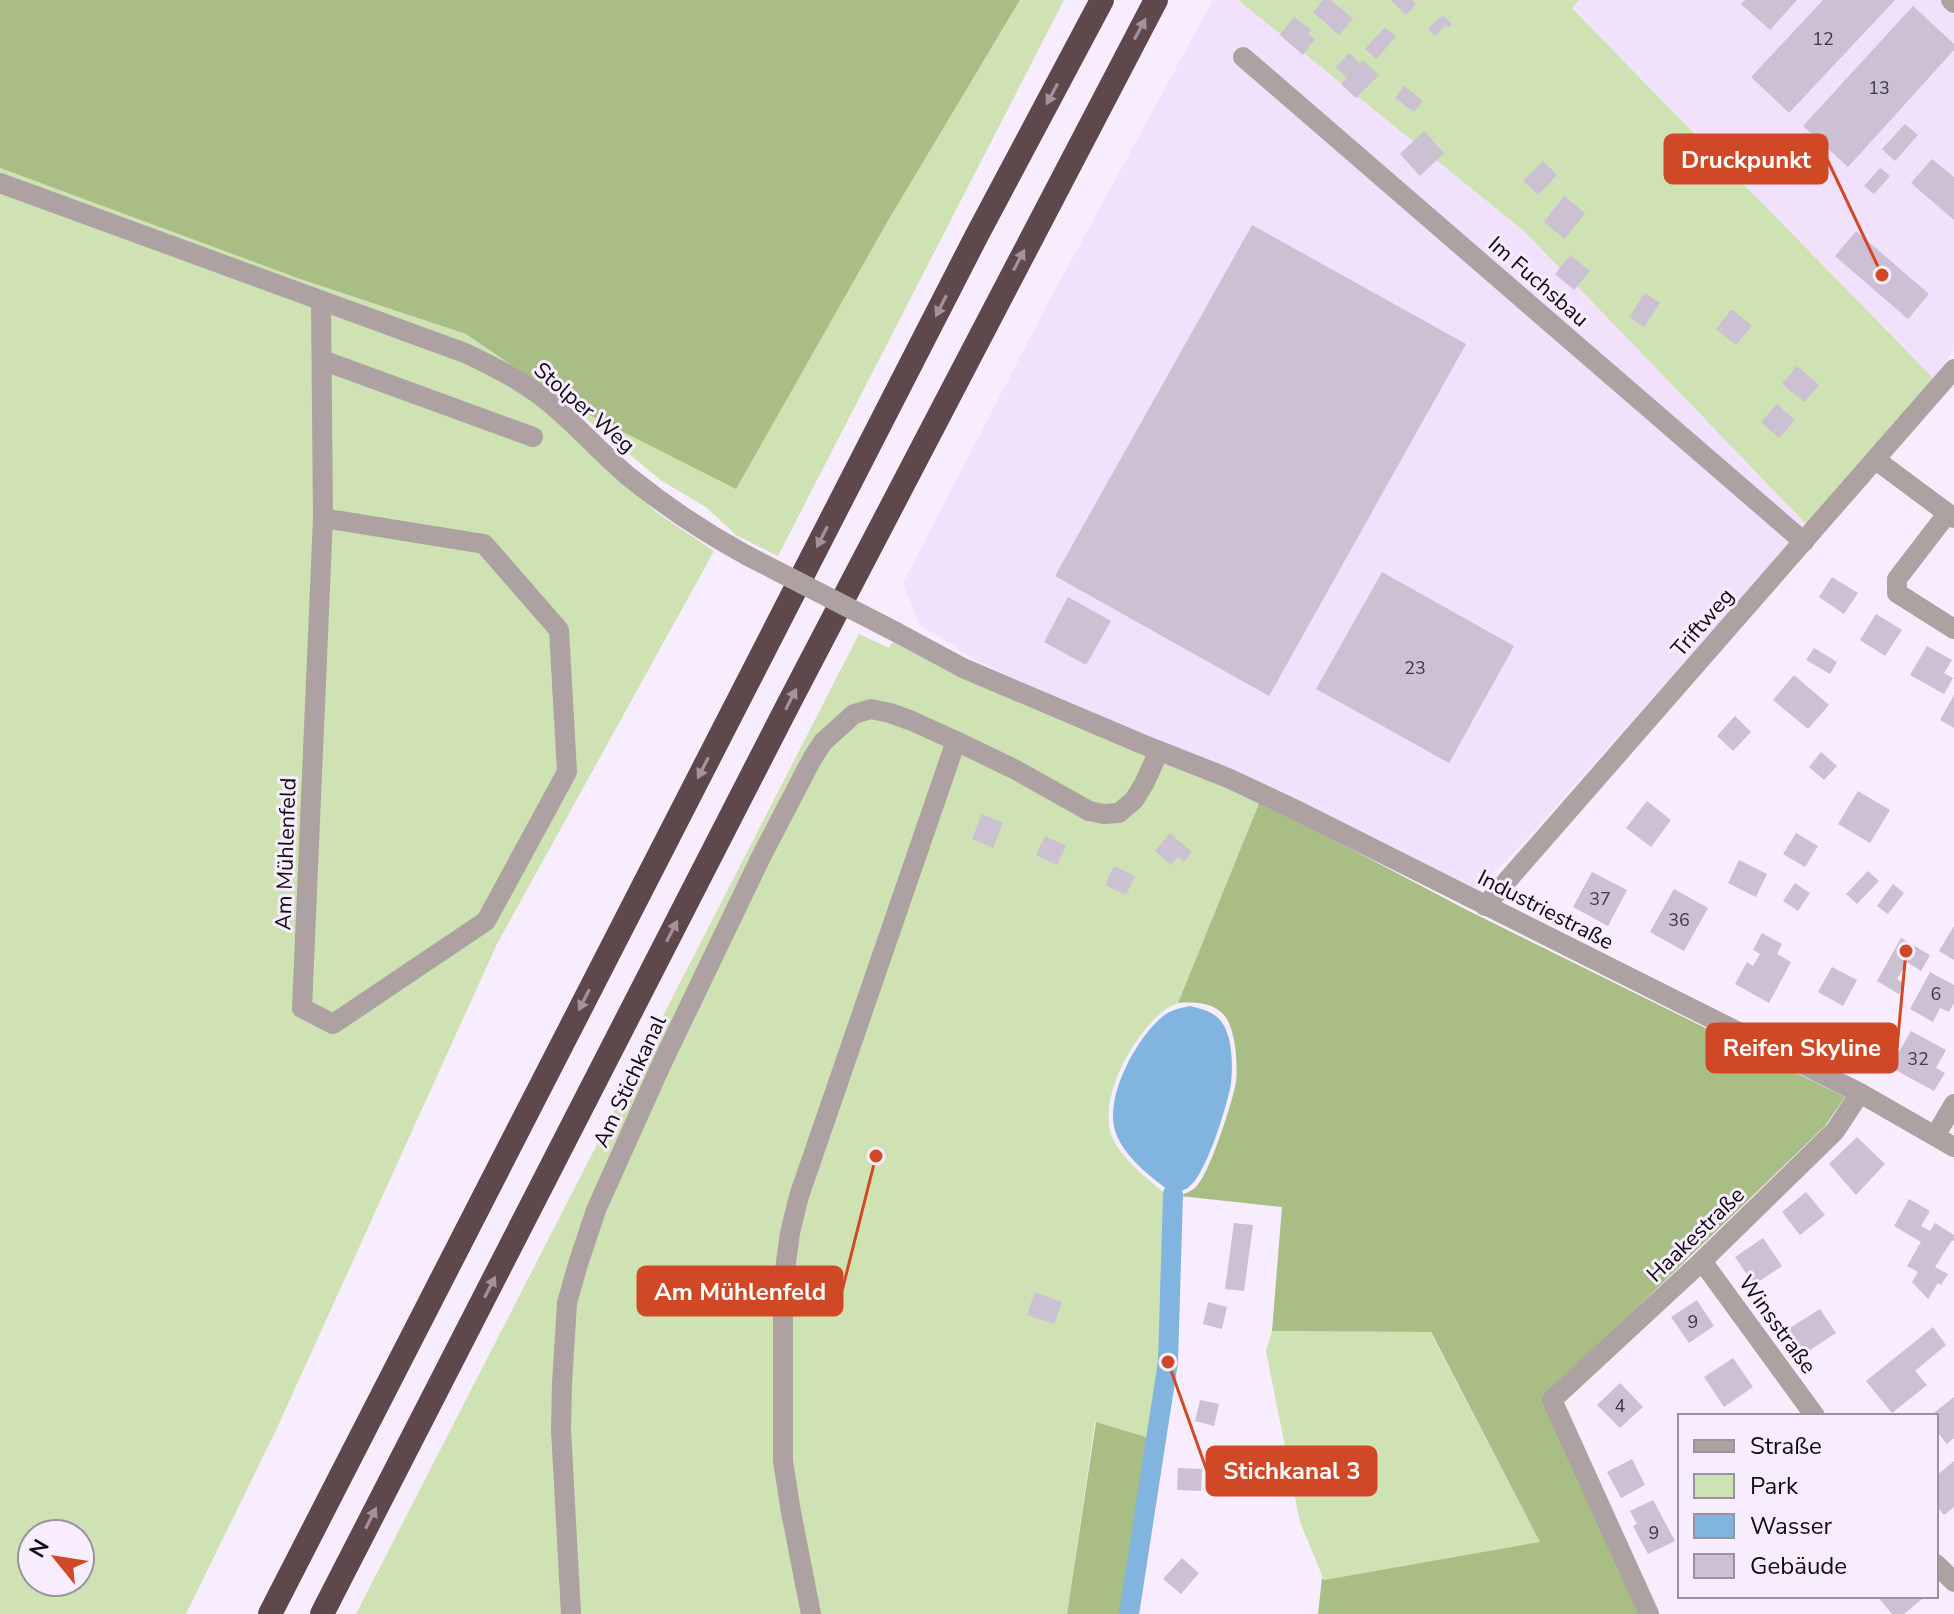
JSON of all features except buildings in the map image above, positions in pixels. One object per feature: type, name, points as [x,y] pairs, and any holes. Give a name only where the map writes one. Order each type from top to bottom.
[{"type":"highway","points":[[270,1614],[969,251],[1102,0]]},
{"type":"highway","points":[[322,1614],[774,731],[1156,0]]},
{"type":"street","name":"Im Fuchsbau","points":[[1243,57],[1804,542]]},
{"type":"street","name":"Stolper Weg","points":[[0,183],[496,367],[557,409],[609,460],[684,519],[746,555],[963,668],[1108,730]]},
{"type":"street","name":"Am Mühlenfeld","points":[[321,301],[323,518],[302,1008],[333,1024],[486,921],[567,772],[559,630],[484,544],[323,518]]},
{"type":"street","points":[[322,360],[533,437]]},
{"type":"street","name":"Triftweg","points":[[1485,906],[1954,369]]},
{"type":"street","points":[[1876,460],[1951,516],[1897,579],[1897,593],[1954,629]]},
{"type":"street","name":"Am Stichkanal","points":[[571,1614],[561,1429],[567,1303],[578,1264],[596,1210],[662,1063],[755,871],[823,742],[854,714],[871,709],[912,721],[1016,770],[1089,811],[1104,814],[1119,813],[1134,800],[1159,751]]},
{"type":"street","name":"Industriestraße","points":[[1108,730],[1279,802],[1860,1093],[1954,1147]]},
{"type":"street","points":[[811,1614],[783,1461],[783,1284],[790,1233],[803,1183],[956,741]]},
{"type":"street","name":"Haakestraße","points":[[1649,1614],[1552,1400],[1702,1261],[1835,1131],[1860,1093]]},
{"type":"street","points":[[1935,1136],[1954,1104]]},
{"type":"street","name":"Winsstraße","points":[[1702,1261],[1814,1414]]},
{"type":"street","points":[[1938,1566],[1954,1582]]},
{"type":"shaded area","points":[[1213,0],[1238,0],[1524,231],[1806,524],[1527,839],[1478,889],[1233,773],[975,660],[919,624],[903,583],[1047,305]]},
{"type":"shaded area","points":[[1579,0],[1954,0],[1954,351],[1933,378],[1572,7]]},
{"type":"green space","points":[[0,0],[1020,0],[886,224],[736,489],[566,403],[466,334],[300,279],[0,168]]},
{"type":"green space","points":[[1020,0],[1064,0],[778,556],[736,535],[706,507],[662,481],[567,403],[553,418],[656,512],[714,551],[497,944],[277,1428],[186,1614],[0,1614],[0,168],[300,279],[466,334],[566,403],[886,224]]},
{"type":"green space","points":[[1238,0],[1579,0],[1572,8],[1933,378],[1806,524],[1524,231]]},
{"type":"green space","points":[[859,634],[889,648],[895,639],[1260,801],[1178,1003],[1164,1011],[1140,1036],[1114,1085],[1109,1119],[1115,1143],[1134,1167],[1166,1194],[1161,1358],[1149,1438],[1095,1422],[1067,1614],[356,1614]]},
{"type":"green space","points":[[1260,801],[1465,909],[1845,1097],[1825,1126],[1586,1357],[1550,1409],[1642,1614],[1318,1614],[1322,1578],[1540,1542],[1431,1332],[1272,1331],[1282,1207],[1180,1196],[1196,1187],[1207,1168],[1230,1105],[1237,1066],[1234,1038],[1224,1015],[1209,1005],[1178,1003]]},
{"type":"green space","points":[[1272,1331],[1430,1332],[1541,1543],[1324,1580],[1300,1522],[1266,1351]]},
{"type":"green space","points":[[1096,1422],[1149,1438],[1122,1614],[1067,1614]]},
{"type":"water","points":[[1190,1006],[1212,1013],[1227,1031],[1231,1049],[1231,1083],[1221,1122],[1203,1168],[1190,1186],[1173,1194],[1142,1168],[1122,1145],[1113,1122],[1114,1105],[1125,1070],[1144,1037],[1166,1014]]},
{"type":"waterway","points":[[1129,1614],[1168,1362],[1173,1194]]},
{"type":"place","name":"Druckpunkt","points":[[1882,275]]},
{"type":"place","name":"Reifen Skyline","points":[[1906,951]]},
{"type":"place","name":"Am Mühlenfeld","points":[[876,1156]]},
{"type":"place","name":"Stichkanal 3","points":[[1168,1362]]}]
